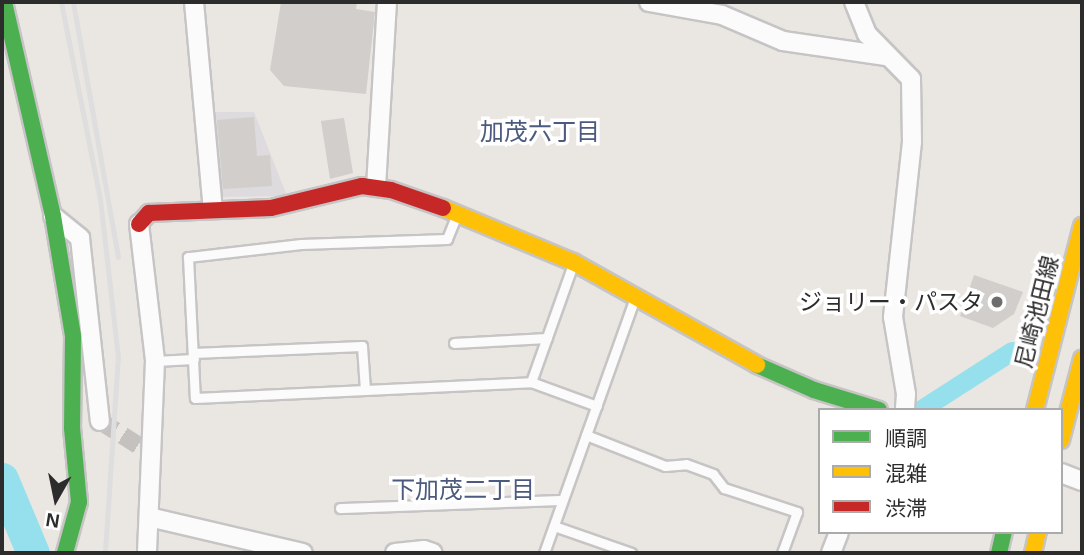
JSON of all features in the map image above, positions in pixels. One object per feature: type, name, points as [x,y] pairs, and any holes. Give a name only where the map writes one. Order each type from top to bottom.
[{"type":"street","points":[[5,2],[53,216],[73,336],[72,428],[79,502],[65,553]]},
{"type":"street","points":[[194,2],[213,209]]},
{"type":"street","points":[[376,187],[387,2]]},
{"type":"street","points":[[649,2],[722,15],[783,41],[886,56]]},
{"type":"street","points":[[854,2],[867,34],[911,79],[912,142],[893,317],[906,394],[905,408]]},
{"type":"street","points":[[147,553],[155,361],[139,224],[149,213],[271,208],[376,187],[457,213],[573,262],[761,367],[814,390],[872,408]]},
{"type":"street","points":[[53,216],[80,238],[100,421]]},
{"type":"street","name":"尼崎池田線","points":[[1036,408],[1082,226]]},
{"type":"street","points":[[1063,432],[1082,359]]},
{"type":"street","points":[[1063,474],[1082,481]]},
{"type":"street","points":[[149,517],[303,553]]},
{"type":"street","points":[[831,553],[838,534]]},
{"type":"street","points":[[999,553],[1004,534]]},
{"type":"street","points":[[1033,553],[1038,534]]},
{"type":"street","points":[[395,553],[428,552]]},
{"type":"lane","points":[[457,213],[447,239],[301,244],[188,257],[195,398],[531,382],[597,406]]},
{"type":"lane","points":[[531,382],[573,262]]},
{"type":"lane","points":[[544,553],[636,297]]},
{"type":"lane","points":[[454,343],[547,338]]},
{"type":"lane","points":[[155,361],[194,356],[362,346],[365,390]]},
{"type":"lane","points":[[586,435],[666,466],[685,464],[713,474],[724,488],[797,512],[782,553]]},
{"type":"lane","points":[[340,508],[562,500]]},
{"type":"lane","points":[[554,526],[631,553]]},
{"type":"lane","points":[[593,553],[597,541]]},
{"type":"shaded area","points":[[212,112],[254,112],[287,196],[217,197]]},
{"type":"building","points":[[281,2],[357,2],[356,9],[375,12],[366,94],[284,86],[270,70]]},
{"type":"building","points":[[254,117],[257,156],[270,155],[272,186],[223,189],[217,120]]},
{"type":"building","points":[[344,118],[353,173],[330,179],[321,121]]},
{"type":"building","points":[[974,275],[1023,292],[1014,314],[993,328],[960,316]]},
{"type":"waterway","points":[[923,408],[1012,351]]},
{"type":"waterway","points":[[2,479],[33,553]]},
{"type":"tunnel","points":[[100,421],[150,453]]},
{"type":"railway","points":[[61,2],[100,199],[118,356],[105,553]]},
{"type":"railway","points":[[73,2],[118,257]]},
{"type":"traffic: fast","points":[[4,2],[53,216],[73,336],[72,428],[79,502],[65,553]]},
{"type":"traffic: fast","points":[[757,365],[814,390],[872,408]]},
{"type":"traffic: fast","points":[[999,553],[1004,534]]},
{"type":"traffic: slow","points":[[443,208],[573,262],[757,365]]},
{"type":"traffic: slow","points":[[1036,408],[1082,226]]},
{"type":"traffic: slow","points":[[1063,432],[1082,359]]},
{"type":"traffic: slow","points":[[1033,553],[1038,534]]},
{"type":"traffic: jam","points":[[139,224],[149,213],[271,208],[362,186],[391,190],[443,208]]},
{"type":"place","name":"ジョリー・パスタ","points":[[997,302]]},
{"type":"district","name":"加茂六丁目","points":[[540,132]]},
{"type":"district","name":"下加茂二丁目","points":[[463,490]]}]
